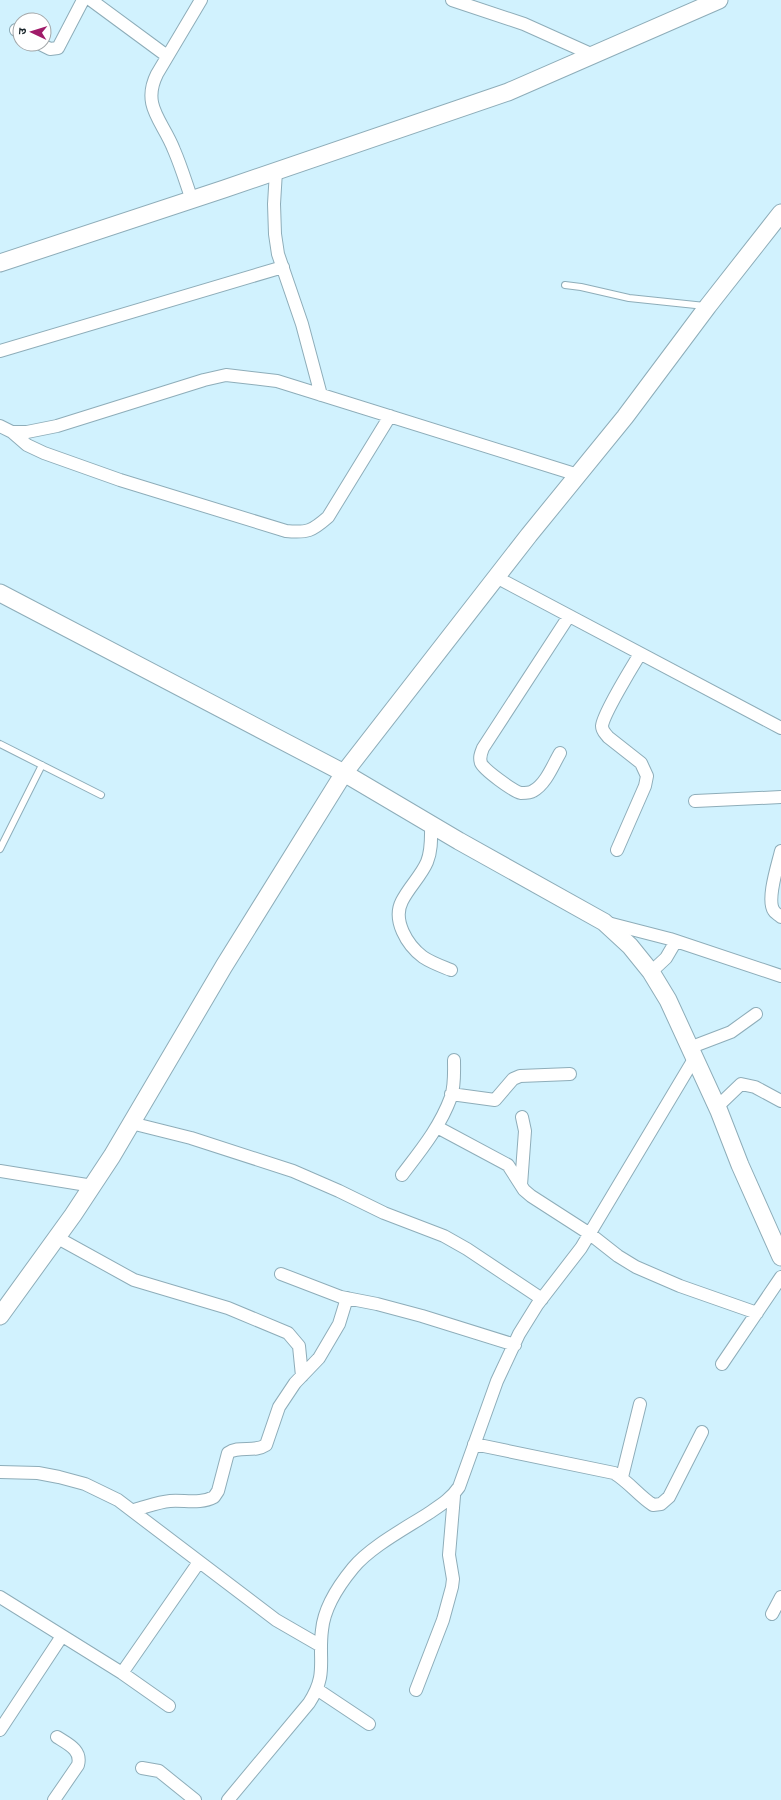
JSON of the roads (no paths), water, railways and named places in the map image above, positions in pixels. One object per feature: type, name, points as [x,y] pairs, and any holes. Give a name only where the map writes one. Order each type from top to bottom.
[{"type":"main road","points":[[0,263],[192,200],[508,92],[714,1]]},
{"type":"main road","points":[[3,1307],[93,1186],[220,972],[344,773],[496,577],[625,417],[708,306],[781,213]]},
{"type":"main road","points":[[0,593],[344,773],[431,825],[604,922],[630,946],[651,972],[668,1000],[717,1107],[740,1165],[781,1257]]},
{"type":"street","points":[[52,49],[58,48],[83,0]]},
{"type":"street","points":[[92,0],[167,56]]},
{"type":"street","points":[[192,200],[175,150],[152,105],[151,85],[201,0]]},
{"type":"street","points":[[452,0],[524,24],[593,55]]},
{"type":"street","points":[[276,171],[274,204],[275,234],[278,254],[302,324],[321,395]]},
{"type":"street","points":[[0,351],[282,266]]},
{"type":"street","points":[[12,432],[27,432],[57,426],[204,380],[226,375],[277,381],[578,475]]},
{"type":"street","points":[[0,426],[12,432],[27,445],[44,453],[120,480],[286,531],[303,532],[316,527],[328,517],[390,416]]},
{"type":"street","points":[[496,577],[781,728]]},
{"type":"street","points":[[560,753],[541,785],[532,792],[526,793],[519,792],[502,781],[482,764],[479,756],[569,616]]},
{"type":"street","points":[[617,850],[645,786],[647,776],[641,763],[608,737],[603,732],[602,726],[606,715],[640,654]]},
{"type":"street","points":[[695,801],[781,797]]},
{"type":"street","points":[[431,825],[428,861],[402,901],[398,917],[400,926],[414,949],[432,962],[451,970]]},
{"type":"street","points":[[781,851],[779,870],[771,896],[771,906],[781,917]]},
{"type":"street","points":[[604,922],[676,941],[781,976]]},
{"type":"street","points":[[651,972],[666,958],[676,941]]},
{"type":"street","points":[[416,1690],[443,1620],[452,1587],[453,1579],[449,1555],[454,1496],[459,1487],[497,1381],[515,1345],[542,1299],[590,1234],[692,1053],[731,1032],[756,1014]]},
{"type":"street","points":[[402,1175],[437,1127],[451,1094],[454,1081],[454,1060]]},
{"type":"street","points":[[451,1094],[494,1100],[513,1079],[520,1076],[570,1074]]},
{"type":"street","points":[[717,1107],[740,1084],[755,1087],[781,1101]]},
{"type":"street","points":[[521,1185],[526,1131],[522,1117]]},
{"type":"street","points":[[131,1123],[191,1138],[292,1171],[339,1191],[384,1213],[444,1236],[467,1249],[542,1299]]},
{"type":"street","points":[[437,1127],[508,1165],[521,1185],[531,1196],[590,1234],[618,1256],[655,1276],[757,1313]]},
{"type":"street","points":[[0,1171],[93,1186]]},
{"type":"street","points":[[56,1237],[134,1280],[228,1308],[288,1333],[299,1346],[302,1376]]},
{"type":"street","points":[[281,1274],[348,1298],[422,1316],[515,1345]]},
{"type":"street","points":[[722,1364],[781,1277]]},
{"type":"street","points":[[134,1510],[159,1502],[203,1501],[214,1497],[218,1491],[228,1454],[232,1450],[262,1448],[266,1444],[279,1407],[287,1393],[319,1358],[339,1324],[348,1298]]},
{"type":"street","points":[[622,1477],[640,1404]]},
{"type":"street","points":[[474,1444],[605,1470],[622,1477],[645,1500],[653,1505],[661,1504],[669,1497],[702,1432]]},
{"type":"street","points":[[0,1472],[38,1473],[84,1484],[112,1497],[134,1510],[199,1562],[276,1620],[321,1646]]},
{"type":"street","points":[[228,1800],[309,1703],[318,1690],[322,1675],[321,1646],[325,1616],[332,1600],[353,1568],[383,1543],[454,1496]]},
{"type":"street","points":[[122,1673],[199,1562]]},
{"type":"street","points":[[0,1597],[122,1673],[169,1706]]},
{"type":"street","points":[[772,1614],[781,1597]]},
{"type":"street","points":[[0,1730],[62,1636]]},
{"type":"street","points":[[318,1690],[369,1724]]},
{"type":"street","points":[[54,1800],[78,1765],[80,1759],[79,1754],[75,1749],[57,1737]]},
{"type":"street","points":[[142,1768],[159,1771],[195,1800]]},
{"type":"lane","points":[[565,285],[581,287],[629,298],[708,306]]},
{"type":"lane","points":[[0,744],[102,795]]},
{"type":"lane","points":[[0,849],[42,765]]}]
